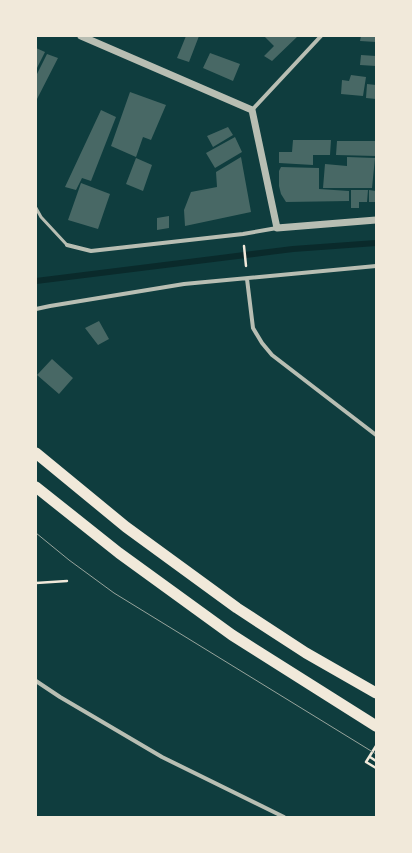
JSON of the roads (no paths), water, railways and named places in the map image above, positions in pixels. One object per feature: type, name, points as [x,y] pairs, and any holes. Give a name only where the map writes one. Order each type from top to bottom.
[{"type":"highway","points":[[36,453],[126,527],[237,608],[306,653],[376,693]]},
{"type":"highway","points":[[36,487],[119,553],[232,635],[376,726]]},
{"type":"street","points":[[81,36],[252,110]]},
{"type":"street","points":[[252,110],[321,36]]},
{"type":"street","points":[[252,110],[277,228]]},
{"type":"street","points":[[67,245],[91,251],[243,234],[277,228],[376,220]]},
{"type":"street","points":[[36,309],[184,284],[376,266]]},
{"type":"street","points":[[247,279],[253,328],[262,343],[272,355],[376,435]]},
{"type":"street","points":[[36,681],[60,697],[162,757],[284,817]]},
{"type":"lane","points":[[36,208],[41,217],[67,245]]},
{"type":"waterway","points":[[36,281],[293,249],[376,243]]},
{"type":"tram line","points":[[36,533],[69,560],[114,593],[376,754]]}]
